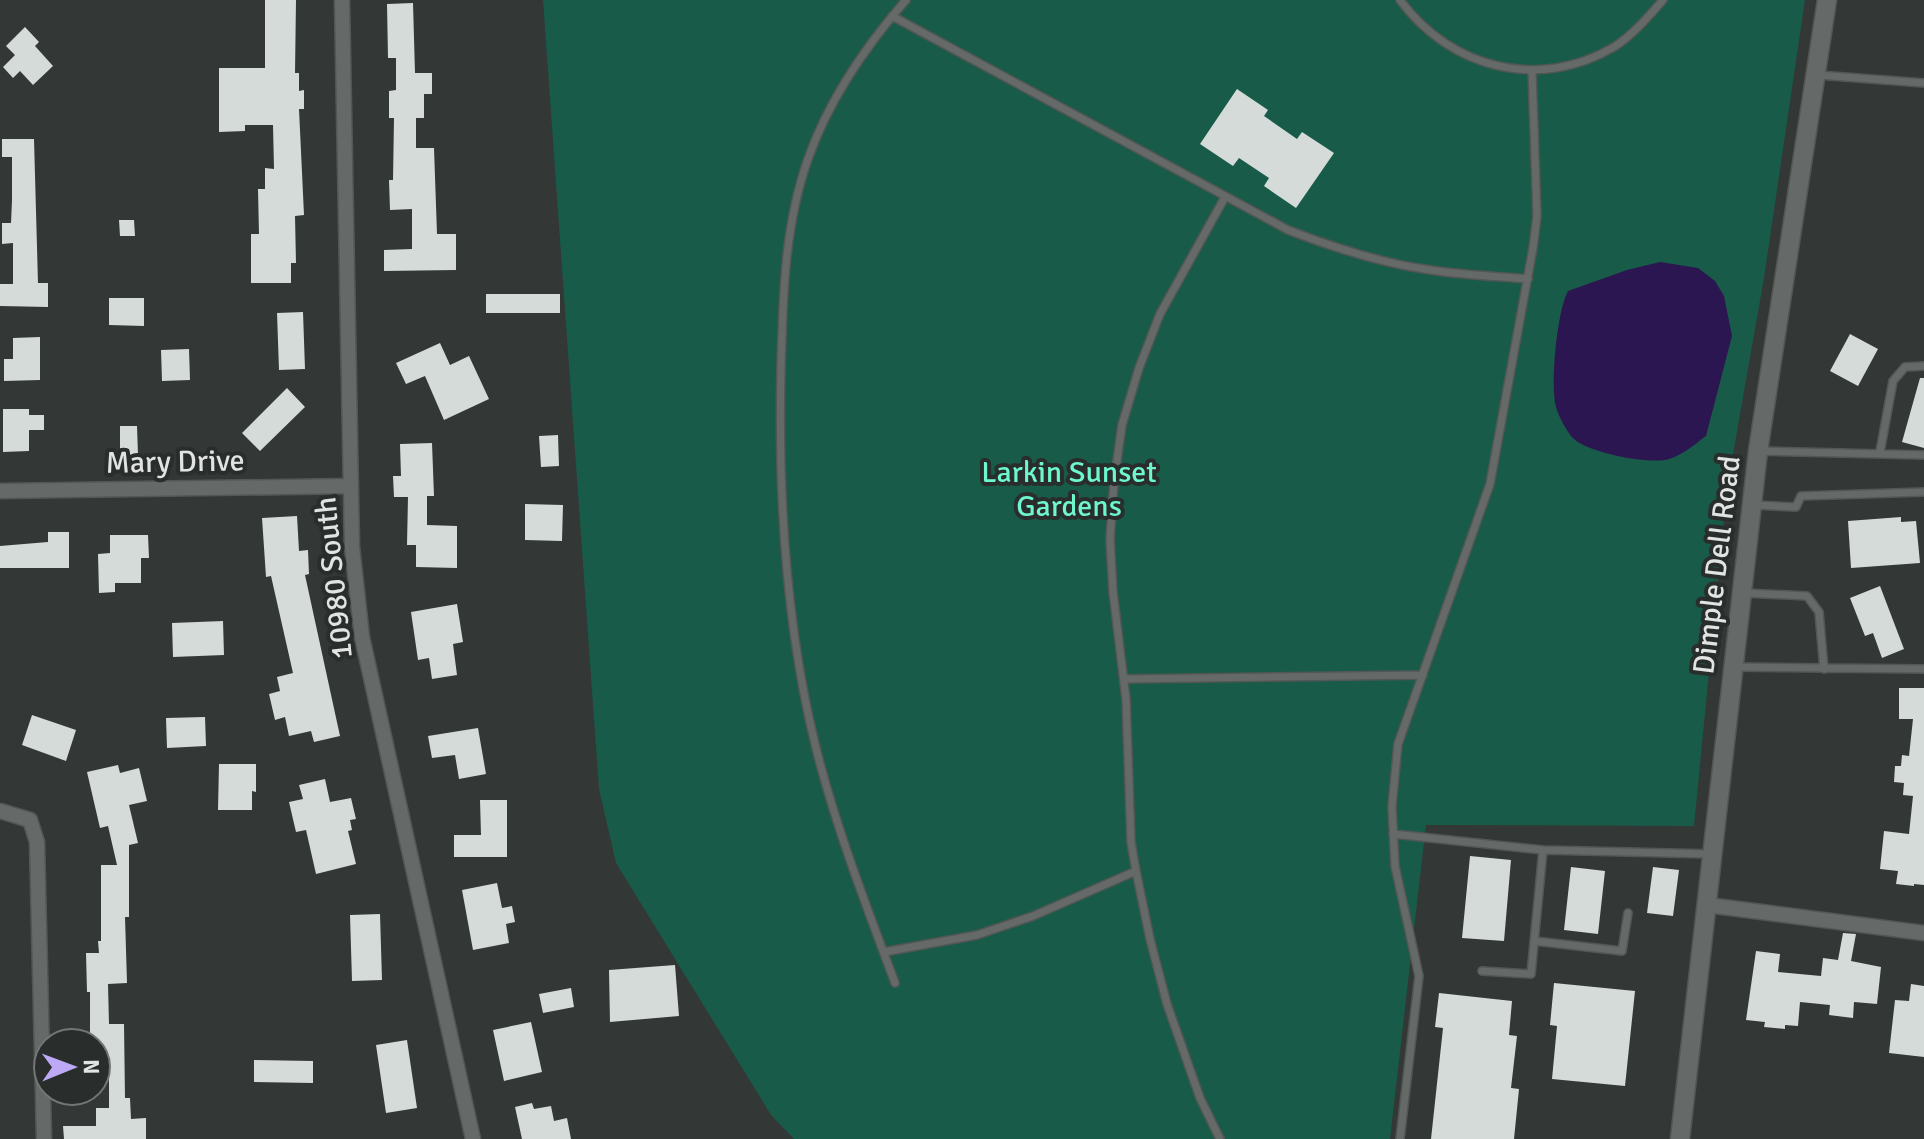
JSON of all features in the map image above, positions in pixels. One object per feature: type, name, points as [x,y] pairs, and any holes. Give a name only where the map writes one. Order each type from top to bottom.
[{"type":"street","name":"10980 South","points":[[342,0],[355,588],[362,637],[473,1139]]},
{"type":"street","name":"Dimple Dell Road","points":[[1680,1139],[1758,451],[1827,0]]},
{"type":"street","name":"Mary Drive","points":[[0,491],[351,486]]},
{"type":"street","points":[[0,811],[30,820],[37,842],[44,1139]]},
{"type":"street","points":[[1707,905],[1924,933]]},
{"type":"lane","points":[[895,983],[848,858],[815,746],[793,623],[782,526],[780,412],[785,259],[808,156],[858,58],[906,0]]},
{"type":"lane","points":[[1400,0],[1413,17],[1449,47],[1497,66],[1532,71],[1560,67],[1616,46],[1639,27],[1663,0]]},
{"type":"lane","points":[[892,16],[1288,230],[1337,248],[1423,269],[1528,279]]},
{"type":"lane","points":[[1400,1139],[1419,976],[1395,866],[1393,775],[1398,744],[1490,484],[1537,216],[1532,71]]},
{"type":"lane","points":[[1815,75],[1924,83]]},
{"type":"lane","points":[[1220,1139],[1200,1098],[1167,1004],[1136,871],[1131,842],[1124,679],[1110,539],[1122,425],[1139,368],[1160,314],[1225,197]]},
{"type":"lane","points":[[1880,452],[1893,381],[1905,367],[1924,366]]},
{"type":"lane","points":[[1758,451],[1924,455]]},
{"type":"lane","points":[[1752,505],[1796,507],[1801,496],[1924,492]]},
{"type":"lane","points":[[1741,592],[1807,596],[1819,612],[1824,669]]},
{"type":"lane","points":[[1733,667],[1924,669]]},
{"type":"lane","points":[[1124,679],[1423,675]]},
{"type":"lane","points":[[1393,834],[1543,850],[1713,854]]},
{"type":"lane","points":[[1482,971],[1531,974],[1543,850]]},
{"type":"lane","points":[[884,952],[977,935],[1033,916],[1136,871]]},
{"type":"lane","points":[[1534,941],[1622,951],[1628,913]]},
{"type":"green space","name":"Larkin Sunset Gardens","points":[[543,0],[1805,0],[1764,278],[1727,488],[1694,826],[1426,825],[1390,1139],[794,1139],[771,1115],[616,863],[599,789]]},
{"type":"shaded area","points":[[1660,262],[1698,268],[1715,281],[1724,296],[1732,336],[1706,436],[1669,459],[1635,459],[1592,449],[1574,439],[1556,407],[1554,365],[1564,301],[1568,291]]},
{"type":"building","points":[[265,0],[296,0],[295,73],[299,73],[299,91],[304,90],[304,109],[299,109],[304,215],[295,216],[296,263],[291,263],[291,283],[251,283],[251,234],[259,234],[258,189],[265,189],[265,168],[274,169],[273,125],[245,125],[245,131],[219,132],[219,68],[265,68]]},
{"type":"building","points":[[413,3],[415,73],[432,73],[432,94],[424,94],[424,118],[416,118],[416,148],[434,148],[437,234],[456,234],[456,270],[384,271],[384,250],[412,249],[412,209],[390,210],[394,118],[389,118],[389,91],[396,90],[396,58],[388,58],[387,4]]},
{"type":"building","points":[[25,27],[39,42],[35,46],[53,66],[33,85],[20,71],[13,78],[3,67],[15,55],[6,46]]},
{"type":"building","points":[[1237,89],[1268,110],[1264,116],[1297,139],[1302,132],[1334,153],[1296,208],[1264,186],[1269,178],[1239,158],[1233,166],[1200,144]]},
{"type":"building","points":[[2,139],[34,139],[38,283],[48,283],[48,307],[0,306],[0,284],[13,284],[13,243],[2,244],[2,223],[11,223],[12,157],[2,157]]},
{"type":"building","points":[[119,220],[134,220],[135,236],[120,236]]},
{"type":"building","points":[[486,294],[560,294],[560,313],[486,313]]},
{"type":"building","points":[[109,298],[144,298],[144,326],[109,325]]},
{"type":"building","points":[[303,312],[305,369],[279,370],[277,313]]},
{"type":"building","points":[[1850,334],[1878,349],[1858,386],[1830,371]]},
{"type":"building","points":[[40,337],[40,380],[4,381],[4,359],[13,359],[13,338]]},
{"type":"building","points":[[440,343],[450,365],[469,356],[489,399],[444,420],[425,376],[406,384],[396,363]]},
{"type":"building","points":[[189,349],[190,380],[162,381],[161,350]]},
{"type":"building","points":[[1920,378],[1924,378],[1924,448],[1902,442]]},
{"type":"building","points":[[287,388],[305,407],[260,451],[242,433]]},
{"type":"building","points":[[3,409],[29,409],[29,415],[44,415],[44,430],[29,430],[29,451],[3,452]]},
{"type":"building","points":[[120,426],[137,426],[138,455],[120,455]]},
{"type":"building","points":[[558,435],[559,466],[541,467],[539,436]]},
{"type":"building","points":[[432,443],[434,496],[427,496],[427,525],[457,526],[457,568],[416,567],[416,545],[407,545],[408,497],[394,497],[393,476],[401,476],[400,444]]},
{"type":"building","points":[[525,504],[563,505],[562,541],[525,540]]},
{"type":"building","points":[[297,516],[299,551],[308,550],[309,574],[305,575],[340,736],[314,742],[311,731],[289,736],[285,717],[275,720],[269,694],[280,691],[277,677],[293,673],[271,576],[266,577],[262,518]]},
{"type":"building","points":[[1901,517],[1901,522],[1916,521],[1920,563],[1851,568],[1848,521]]},
{"type":"building","points":[[48,532],[69,532],[69,568],[0,568],[0,546],[48,542]]},
{"type":"building","points":[[110,535],[148,535],[149,558],[141,558],[141,583],[115,583],[115,592],[99,593],[98,554],[110,553]]},
{"type":"building","points":[[1880,586],[1904,649],[1882,658],[1873,633],[1865,636],[1850,598]]},
{"type":"building","points":[[457,604],[463,642],[453,644],[457,675],[432,679],[429,658],[418,660],[411,612]]},
{"type":"building","points":[[223,621],[224,655],[173,657],[172,623]]},
{"type":"building","points":[[1899,688],[1924,688],[1924,885],[1896,884],[1898,871],[1880,869],[1884,831],[1909,834],[1913,796],[1903,795],[1904,783],[1894,782],[1895,766],[1901,766],[1902,755],[1909,756],[1913,719],[1899,719]]},
{"type":"building","points":[[32,715],[76,730],[66,761],[22,745]]},
{"type":"building","points":[[205,717],[206,746],[167,748],[166,718]]},
{"type":"building","points":[[478,728],[486,774],[459,779],[455,755],[432,758],[428,736]]},
{"type":"building","points":[[219,764],[256,764],[256,792],[252,791],[252,810],[218,810]]},
{"type":"building","points":[[118,765],[120,773],[139,768],[147,801],[129,805],[138,843],[129,845],[129,917],[125,917],[127,983],[108,984],[109,1024],[124,1024],[125,1098],[130,1098],[131,1119],[146,1118],[146,1139],[64,1139],[63,1126],[96,1126],[96,1108],[112,1107],[112,1027],[90,1027],[86,953],[99,953],[101,865],[117,865],[108,826],[100,828],[87,772]]},
{"type":"building","points":[[325,779],[330,802],[351,798],[356,819],[350,820],[352,830],[348,831],[356,864],[316,874],[306,830],[296,832],[289,802],[303,799],[299,785]]},
{"type":"building","points":[[480,800],[507,800],[507,857],[454,857],[454,835],[481,835]]},
{"type":"building","points":[[1470,856],[1511,860],[1504,941],[1462,938]]},
{"type":"building","points":[[1571,867],[1605,871],[1598,934],[1564,930]]},
{"type":"building","points":[[1653,867],[1679,870],[1673,916],[1647,913]]},
{"type":"building","points":[[497,883],[502,908],[512,906],[515,922],[506,924],[509,943],[473,950],[462,890]]},
{"type":"building","points":[[380,914],[382,980],[352,981],[350,915]]},
{"type":"building","points":[[1843,933],[1856,934],[1851,961],[1881,967],[1877,1004],[1854,1002],[1853,1018],[1829,1015],[1830,1005],[1800,1002],[1798,1026],[1785,1025],[1785,1029],[1764,1027],[1765,1022],[1746,1020],[1756,951],[1780,954],[1778,972],[1821,976],[1823,958],[1838,960]]},
{"type":"building","points":[[675,965],[679,1016],[610,1022],[609,970]]},
{"type":"building","points":[[1554,983],[1635,991],[1625,1086],[1552,1079],[1557,1026],[1550,1025]]},
{"type":"building","points":[[1911,984],[1924,986],[1924,1057],[1889,1053],[1895,1000],[1909,1001]]},
{"type":"building","points":[[571,988],[574,1007],[543,1013],[539,994]]},
{"type":"building","points":[[1439,993],[1512,1001],[1509,1035],[1517,1036],[1511,1088],[1519,1089],[1514,1139],[1431,1139],[1443,1028],[1435,1027]]},
{"type":"building","points":[[531,1022],[542,1072],[504,1081],[493,1030]]},
{"type":"building","points":[[407,1040],[417,1108],[386,1113],[376,1045]]},
{"type":"building","points":[[254,1060],[313,1061],[313,1083],[254,1082]]},
{"type":"building","points":[[532,1103],[534,1109],[551,1106],[554,1121],[567,1118],[571,1139],[522,1139],[515,1107]]}]
